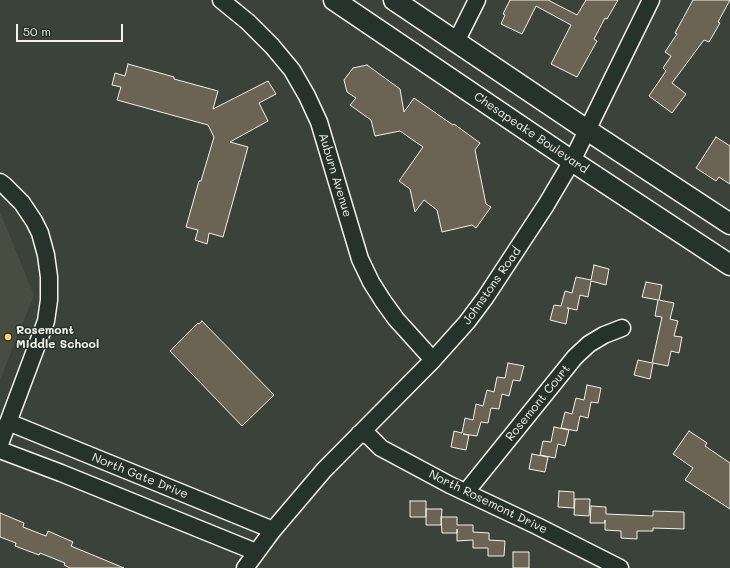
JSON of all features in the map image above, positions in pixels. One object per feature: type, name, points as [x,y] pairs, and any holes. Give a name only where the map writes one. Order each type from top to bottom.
[{"type":"main road","name":"Chesapeake Boulevard","points":[[334,0],[572,161],[730,265]]},
{"type":"main road","points":[[394,0],[730,224]]},
{"type":"street","name":"Auburn Avenue","points":[[221,0],[248,22],[272,46],[292,70],[307,96],[319,122],[360,260],[365,271],[396,319],[434,360]]},
{"type":"street","points":[[456,42],[477,0]]},
{"type":"street","name":"Johnstons Road","points":[[245,568],[273,530],[324,470],[434,360],[467,322],[485,298],[546,205],[572,161],[651,0]]},
{"type":"street","points":[[0,182],[22,203],[34,221],[40,233],[46,255],[49,278],[49,300],[46,321],[0,444]]},
{"type":"street","name":"Rosemont Court","points":[[466,492],[575,357],[589,344],[604,335],[622,328]]},
{"type":"street","name":"North Gate Drive","points":[[8,422],[273,530]]},
{"type":"street","name":"North Rosemont Drive","points":[[359,434],[364,434],[381,448],[450,485],[538,526],[620,568]]},
{"type":"street","points":[[0,450],[61,473],[256,552]]},
{"type":"shaded area","name":"Rosemont Middle School","points":[[0,212],[34,295],[0,380]]},
{"type":"building","points":[[510,0],[548,0],[577,15],[586,0],[618,0],[607,19],[605,18],[594,39],[597,41],[577,77],[551,64],[571,25],[536,6],[522,34],[501,24],[505,15],[503,14]]},
{"type":"building","points":[[693,0],[730,0],[718,22],[720,23],[709,42],[704,40],[672,83],[686,94],[672,113],[649,96],[666,71],[663,68],[671,56],[665,52],[677,34],[675,33]]},
{"type":"building","points":[[128,64],[218,91],[213,109],[268,81],[276,94],[259,103],[268,121],[230,142],[248,147],[223,237],[209,233],[207,244],[195,240],[198,230],[186,227],[199,181],[201,181],[214,137],[208,125],[117,100],[121,87],[112,85],[115,73],[125,76]]},
{"type":"building","points":[[367,65],[400,89],[404,112],[414,98],[480,143],[475,150],[486,204],[491,207],[476,228],[472,225],[442,232],[437,210],[424,200],[415,212],[410,189],[399,181],[423,147],[400,131],[375,136],[371,120],[350,105],[356,98],[347,92],[344,80],[353,68]]},
{"type":"building","points":[[716,137],[730,146],[730,184],[719,177],[716,181],[696,168]]},
{"type":"building","points":[[594,265],[609,269],[606,285],[591,281],[588,297],[580,295],[577,310],[569,308],[566,324],[550,320],[554,305],[561,306],[565,291],[572,293],[576,277],[591,280]]},
{"type":"building","points":[[646,282],[662,285],[659,300],[674,303],[670,319],[678,321],[674,336],[682,337],[679,353],[671,351],[668,366],[653,363],[650,379],[634,375],[638,360],[652,363],[662,317],[655,316],[658,300],[642,297]]},
{"type":"building","points":[[202,321],[274,395],[242,426],[170,351],[198,323],[199,324]]},
{"type":"building","points":[[508,363],[524,366],[520,381],[513,380],[509,396],[502,394],[499,409],[491,408],[488,423],[481,422],[477,436],[463,434],[469,435],[466,450],[451,447],[454,431],[462,433],[465,418],[473,420],[476,404],[483,406],[487,390],[494,392],[497,377],[505,378]]},
{"type":"building","points":[[587,385],[601,388],[598,403],[591,402],[588,418],[580,416],[577,431],[561,428],[565,412],[572,414],[576,398],[584,400]]},
{"type":"building","points":[[554,427],[569,430],[565,446],[558,444],[555,458],[540,455],[543,441],[551,442]]},
{"type":"building","points":[[689,431],[707,443],[705,446],[730,463],[730,509],[685,480],[693,468],[673,454]]},
{"type":"building","points":[[532,454],[548,457],[545,472],[529,469]]},
{"type":"building","points":[[559,491],[574,492],[574,508],[558,507]]},
{"type":"building","points":[[575,499],[590,499],[589,516],[574,515]]},
{"type":"building","points":[[410,501],[426,501],[426,517],[410,517]]},
{"type":"building","points":[[591,506],[606,507],[606,514],[653,516],[653,511],[684,512],[684,529],[653,528],[653,531],[637,531],[637,539],[621,538],[621,531],[605,530],[605,523],[590,523]]},
{"type":"building","points":[[426,509],[442,509],[441,525],[426,525]]},
{"type":"building","points":[[0,513],[24,523],[23,527],[46,536],[48,531],[73,542],[71,546],[124,568],[70,568],[64,565],[65,563],[40,553],[39,555],[15,546],[16,543],[0,537]]},
{"type":"building","points":[[441,517],[457,517],[457,525],[473,525],[473,532],[489,533],[489,540],[505,541],[504,556],[488,556],[488,548],[473,548],[473,540],[457,541],[457,533],[442,533]]},
{"type":"building","points":[[513,552],[529,552],[529,568],[513,568]]},
{"type":"place","name":"Rosemont Middle School","points":[[8,337]]}]
